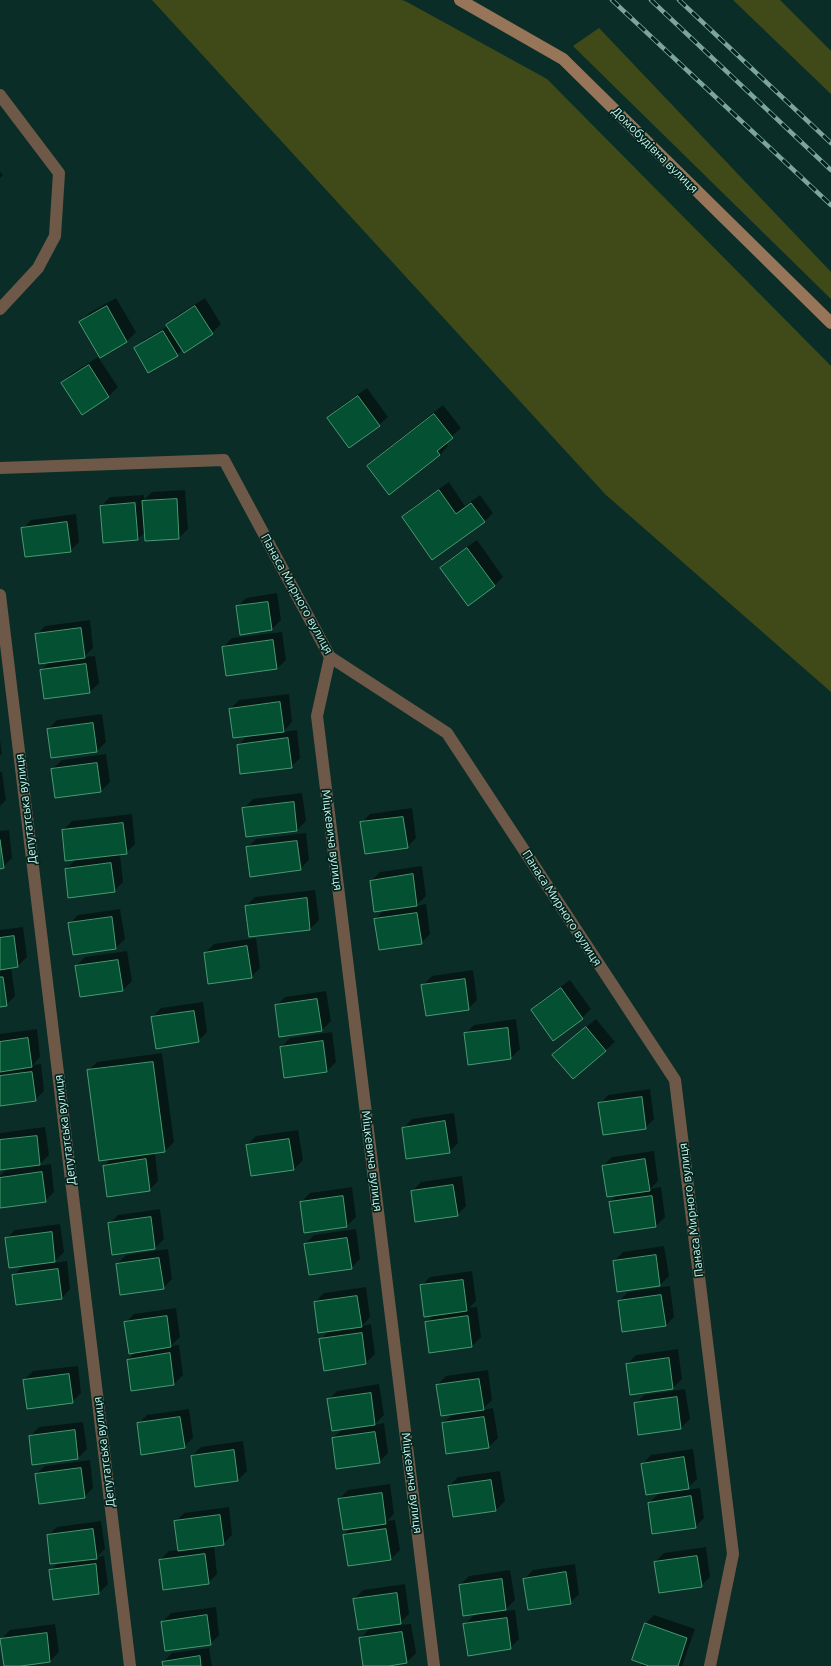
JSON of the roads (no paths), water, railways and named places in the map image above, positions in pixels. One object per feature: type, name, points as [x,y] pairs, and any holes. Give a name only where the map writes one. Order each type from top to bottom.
[{"type":"street","name":"Домобудівна вулиця","points":[[460,0],[563,59],[831,323]]},
{"type":"street","points":[[0,95],[59,173],[55,236],[38,268],[0,309]]},
{"type":"street","name":"Панаса Мирного вулиця","points":[[0,468],[224,460],[330,657],[447,733],[675,1080],[732,1554],[710,1666]]},
{"type":"street","name":"Депутатська вулиця","points":[[0,595],[130,1666]]},
{"type":"street","name":"Міцкевича вулиця","points":[[330,657],[317,716],[434,1666]]},
{"type":"railway","points":[[612,0],[831,205]]},
{"type":"railway","points":[[651,0],[831,170]]},
{"type":"railway","points":[[679,0],[831,143]]}]
